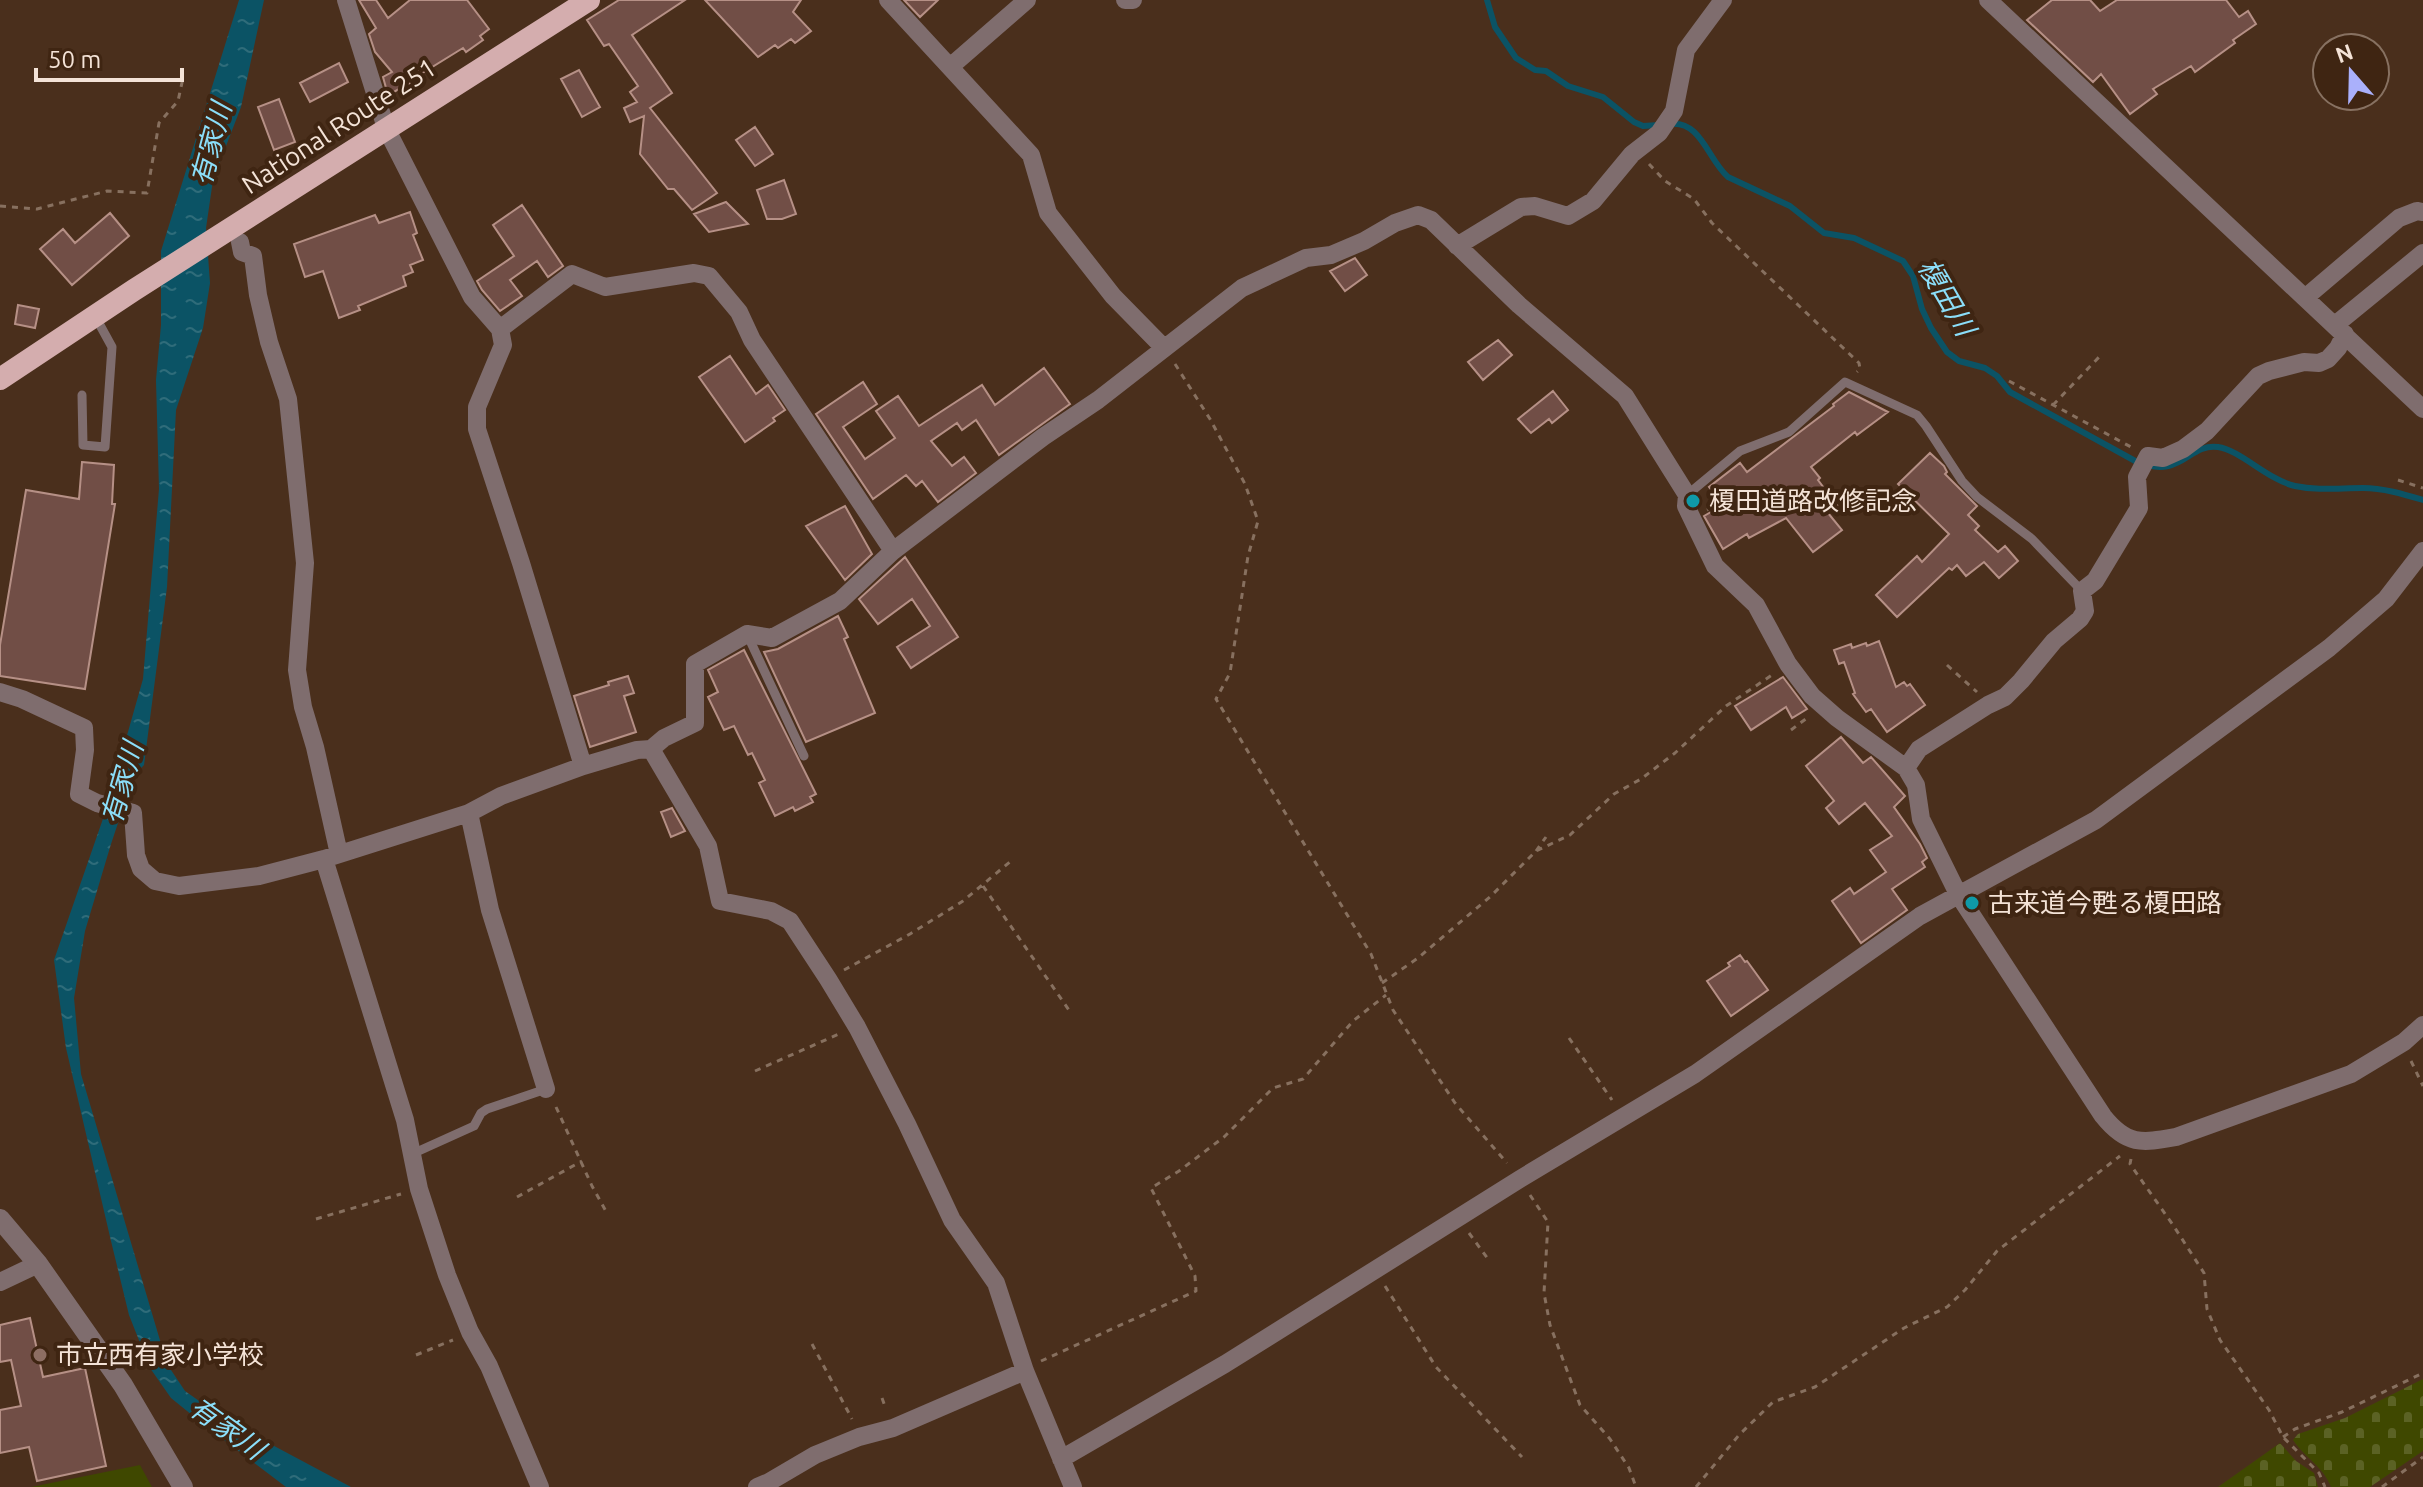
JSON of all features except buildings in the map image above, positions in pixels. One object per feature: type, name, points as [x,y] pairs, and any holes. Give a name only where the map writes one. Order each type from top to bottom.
[{"type":"highway","name":"National Route 251","points":[[0,379],[134,290],[240,232],[386,128],[589,0]]},
{"type":"street","points":[[346,0],[386,128],[472,297],[500,329],[503,345],[477,407],[477,429],[583,766]]},
{"type":"street","points":[[888,0],[1031,155],[1048,213],[1113,296],[1164,348]]},
{"type":"street","points":[[950,67],[1027,0]]},
{"type":"street","points":[[1125,0],[1133,0]]},
{"type":"street","points":[[1457,246],[1521,207],[1535,206],[1568,216],[1593,201],[1636,151],[1659,133],[1674,111],[1686,50],[1723,0]]},
{"type":"street","points":[[1988,0],[2423,409]]},
{"type":"street","points":[[2306,297],[2399,218],[2417,211],[2423,212]]},
{"type":"street","points":[[0,692],[84,728],[85,750],[79,794],[97,803],[133,813],[136,855],[141,869],[155,881],[179,886],[259,876],[332,857],[469,813],[501,796],[583,766],[637,750],[651,749],[664,738],[695,723],[695,664],[747,634],[772,638],[840,601],[893,551],[1043,437],[1098,400],[1242,288],[1306,258],[1331,255],[1418,215],[1431,220],[1553,336],[1625,396],[1687,495],[1686,506],[1715,566],[1756,605],[1788,664],[1812,696],[1906,768],[1916,785],[1921,819],[1958,894],[2103,1116],[2121,1135],[2146,1142],[2191,1132],[2351,1074],[2404,1042],[2423,1025]]},
{"type":"street","points":[[240,232],[242,252],[253,256],[269,342],[288,399],[305,563],[297,670],[303,707],[315,747],[332,857],[405,1120],[419,1189],[447,1275],[540,1487]]},
{"type":"street","points":[[1906,768],[1919,749],[2005,697],[2054,641],[2080,619],[2085,611],[2082,591],[2095,581],[2139,508],[2137,477],[2145,462],[2183,449],[2207,431],[2258,376],[2304,362],[2319,363],[2328,359],[2338,348],[2340,330],[2423,253]]},
{"type":"street","points":[[500,329],[572,274],[605,287],[694,273],[709,276],[739,312],[752,340],[893,551]]},
{"type":"street","points":[[1061,1459],[1225,1364],[1520,1179],[1695,1074],[1920,916],[2096,820],[2329,648],[2386,599],[2423,551]]},
{"type":"street","points":[[651,749],[708,846],[720,901],[771,911],[790,921],[857,1027],[952,1220],[996,1283],[1025,1371],[1073,1487]]},
{"type":"street","points":[[469,813],[490,910],[546,1089]]},
{"type":"street","points":[[0,1219],[38,1264],[123,1385],[183,1487]]},
{"type":"street","points":[[0,1282],[38,1264]]},
{"type":"street","points":[[757,1487],[815,1455],[859,1437],[893,1428],[1025,1371]]},
{"type":"lane","points":[[82,395],[83,445],[105,447],[112,347],[95,316]]},
{"type":"lane","points":[[1687,495],[1740,451],[1789,432],[1845,382],[1917,415],[1962,481],[1977,497],[2032,539],[2082,591]]},
{"type":"lane","points":[[747,634],[804,756]]},
{"type":"lane","points":[[412,1154],[474,1126],[487,1109],[546,1089]]},
{"type":"path","points":[[0,206],[37,209],[107,191],[147,193],[159,123],[178,101],[183,78]]},
{"type":"path","points":[[1636,151],[1665,181],[1694,199],[1712,223],[1859,363],[1860,369],[1845,382]]},
{"type":"path","points":[[1164,348],[1210,419],[1245,484],[1258,521],[1248,556],[1230,673],[1216,699],[1371,954],[1393,1010],[1455,1103],[1520,1179],[1548,1222],[1544,1293],[1546,1312],[1580,1405],[1610,1439],[1629,1468],[1636,1487]]},
{"type":"path","points":[[2053,405],[2101,355]]},
{"type":"path","points":[[2009,381],[2145,462]]},
{"type":"path","points":[[2398,480],[2423,488]]},
{"type":"path","points":[[1692,518],[1723,502],[1728,509],[1742,499]]},
{"type":"path","points":[[1536,851],[1570,835],[1614,794],[1641,779],[1675,753],[1726,706],[1788,664]]},
{"type":"path","points":[[1947,665],[1988,705]]},
{"type":"path","points":[[1382,983],[1418,958],[1491,896],[1546,837]]},
{"type":"path","points":[[828,979],[910,934],[983,886],[1011,861]]},
{"type":"path","points":[[983,886],[1071,1013]]},
{"type":"path","points":[[1025,1371],[1196,1291],[1195,1276],[1151,1188],[1224,1137],[1273,1088],[1303,1079],[1353,1021],[1386,995]]},
{"type":"path","points":[[755,1071],[857,1027]]},
{"type":"path","points":[[1569,1038],[1624,1117]]},
{"type":"path","points":[[2404,1042],[2423,1086]]},
{"type":"path","points":[[546,1089],[608,1215]]},
{"type":"path","points":[[2132,1140],[2130,1164],[2204,1273],[2207,1309],[2220,1340],[2269,1410],[2283,1437],[2319,1473],[2325,1487]]},
{"type":"path","points":[[1696,1487],[1739,1435],[1773,1402],[1815,1387],[1904,1328],[1947,1307],[1997,1251],[2119,1158],[2132,1140]]},
{"type":"path","points":[[517,1197],[582,1161]]},
{"type":"path","points":[[316,1219],[419,1189]]},
{"type":"path","points":[[1459,1219],[1488,1259]]},
{"type":"path","points":[[1375,1270],[1436,1367],[1522,1457]]},
{"type":"path","points":[[416,1355],[470,1332]]},
{"type":"path","points":[[812,1344],[859,1437]]},
{"type":"path","points":[[2283,1437],[2423,1373]]},
{"type":"path","points":[[2382,1487],[2423,1457]]},
{"type":"green space","points":[[2423,1379],[2423,1451],[2370,1487],[2331,1487],[2323,1473],[2293,1440],[2298,1434],[2345,1418]]},
{"type":"green space","points":[[2280,1443],[2296,1461],[2314,1473],[2318,1487],[2218,1487]]},
{"type":"green space","points":[[140,1465],[152,1487],[31,1487]]},
{"type":"water","name":"有家川","points":[[239,0],[264,0],[241,107],[213,180],[206,228],[210,283],[203,328],[176,410],[167,587],[144,765],[134,775],[111,844],[85,931],[74,998],[81,1074],[167,1364],[185,1391],[229,1422],[351,1487],[286,1487],[171,1398],[150,1368],[129,1315],[111,1241],[66,1048],[54,960],[105,813],[143,679],[159,489],[156,380],[161,325],[161,251]]},
{"type":"waterway","name":"榎田川","points":[[1487,0],[1495,27],[1516,58],[1535,70],[1546,71],[1568,86],[1603,97],[1634,122],[1643,126],[1659,125]]},
{"type":"waterway","name":"榎田川","points":[[1670,124],[1681,124],[1697,135],[1728,177],[1790,206],[1824,233],[1854,238],[1903,261],[1913,276],[1931,328],[1947,352],[1959,361],[1985,368],[1997,376],[2010,392],[2137,462],[2164,467],[2199,450],[2218,447],[2295,486],[2378,489],[2423,500]]},
{"type":"place","name":"榎田道路改修記念","points":[[1693,501]]},
{"type":"place","name":"古来道今甦る榎田路","points":[[1972,903]]},
{"type":"place","name":"市立西有家小学校","points":[[40,1355]]}]
